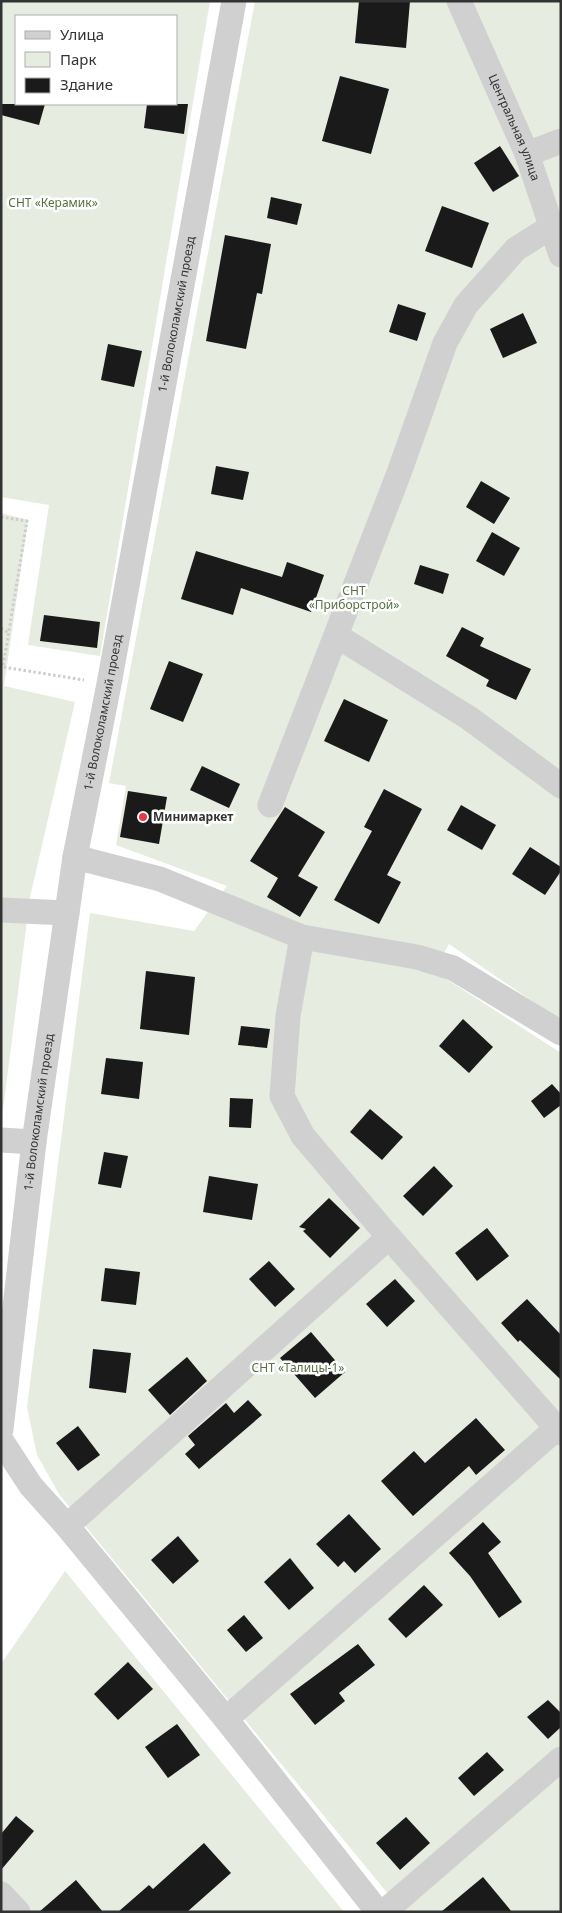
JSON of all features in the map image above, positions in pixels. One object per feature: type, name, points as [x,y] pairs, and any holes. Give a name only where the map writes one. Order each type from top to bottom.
[{"type":"street","name":"1-й Волоколамский проезд","points":[[1,1429],[5,1376],[34,1142],[75,856],[109,684],[234,1]]},
{"type":"street","name":"Центральная улица","points":[[459,1],[527,154],[561,255]]},
{"type":"street","points":[[527,154],[561,140]]},
{"type":"street","points":[[270,805],[399,474],[444,343],[466,304],[516,250],[551,226]]},
{"type":"street","points":[[337,636],[469,718],[561,786]]},
{"type":"street","points":[[75,856],[160,878],[302,937],[417,957],[454,968],[561,1033]]},
{"type":"street","points":[[1,910],[67,913]]},
{"type":"street","points":[[226,1719],[559,1430],[303,1136],[282,1096],[288,1016],[302,937]]},
{"type":"street","points":[[1,1140],[34,1142]]},
{"type":"street","points":[[67,1526],[389,1237]]},
{"type":"street","points":[[1,1440],[32,1486],[226,1719],[378,1912]]},
{"type":"street","points":[[384,1912],[561,1759]]},
{"type":"street","points":[[1,1894],[18,1912]]},
{"type":"path","points":[[1,517],[27,521],[3,667],[109,684]]},
{"type":"path","points":[[1,628],[9,633]]},
{"type":"green space","name":"СНТ «Керамик»","points":[[1,1],[210,1],[100,656],[28,645],[49,505],[1,497]]},
{"type":"green space","points":[[255,1],[561,1],[561,1021],[449,944],[434,971],[561,1053],[561,1912],[403,1912],[59,1494],[37,1455],[27,1407],[90,913],[194,931],[227,886],[116,845],[126,786],[109,783]]},
{"type":"green space","points":[[1,513],[28,520],[4,686],[75,702],[30,897],[1,1126]]},
{"type":"green space","points":[[65,1571],[344,1912],[1,1912],[1,1664]]},
{"type":"building","points":[[359,1],[410,1],[406,48],[355,43]]},
{"type":"building","points":[[340,76],[389,89],[371,154],[322,141]]},
{"type":"building","points":[[1,104],[45,105],[39,125],[1,115]]},
{"type":"building","points":[[188,104],[184,134],[144,128],[147,105]]},
{"type":"building","points":[[500,146],[519,176],[493,192],[474,163]]},
{"type":"building","points":[[271,197],[302,204],[297,225],[267,218]]},
{"type":"building","points":[[442,206],[489,223],[472,268],[425,251]]},
{"type":"building","points":[[225,235],[271,244],[262,294],[257,293],[246,349],[206,341]]},
{"type":"building","points":[[398,304],[426,313],[417,341],[389,332]]},
{"type":"building","points":[[523,313],[537,343],[503,358],[490,329]]},
{"type":"building","points":[[108,344],[142,351],[134,387],[101,380]]},
{"type":"building","points":[[216,466],[249,472],[243,500],[211,494]]},
{"type":"building","points":[[481,481],[510,498],[494,524],[466,507]]},
{"type":"building","points":[[492,532],[520,548],[504,576],[476,561]]},
{"type":"building","points":[[196,551],[282,577],[287,562],[324,575],[311,612],[241,588],[233,615],[181,599]]},
{"type":"building","points":[[420,565],[449,574],[443,594],[414,584]]},
{"type":"building","points":[[44,615],[100,622],[97,648],[40,641]]},
{"type":"building","points":[[462,627],[484,638],[480,646],[531,669],[516,700],[486,686],[489,680],[446,656]]},
{"type":"building","points":[[169,661],[203,674],[183,722],[150,709]]},
{"type":"building","points":[[344,699],[388,720],[369,762],[324,741]]},
{"type":"building","points":[[202,766],[240,784],[229,808],[190,790]]},
{"type":"building","points":[[384,789],[422,809],[387,875],[401,882],[379,924],[334,900],[372,831],[364,827]]},
{"type":"building","name":"Минимаркет","points":[[128,791],[167,797],[159,844],[120,837]]},
{"type":"building","points":[[461,805],[496,825],[482,850],[447,830]]},
{"type":"building","points":[[285,807],[325,832],[298,876],[318,887],[300,917],[267,897],[278,878],[250,861]]},
{"type":"building","points":[[530,847],[561,867],[561,871],[545,895],[512,874]]},
{"type":"building","points":[[146,971],[195,977],[189,1035],[140,1029]]},
{"type":"building","points":[[463,1019],[493,1047],[469,1073],[439,1046]]},
{"type":"building","points":[[241,1026],[270,1029],[267,1048],[238,1045]]},
{"type":"building","points":[[106,1058],[143,1062],[139,1099],[101,1094]]},
{"type":"building","points":[[552,1084],[561,1094],[561,1105],[544,1118],[531,1101]]},
{"type":"building","points":[[230,1098],[253,1099],[251,1128],[229,1127]]},
{"type":"building","points":[[370,1109],[403,1137],[382,1160],[350,1132]]},
{"type":"building","points":[[104,1152],[128,1156],[121,1188],[98,1184]]},
{"type":"building","points":[[434,1166],[453,1186],[423,1216],[403,1196]]},
{"type":"building","points":[[209,1176],[258,1184],[252,1220],[203,1212]]},
{"type":"building","points":[[329,1198],[360,1228],[330,1258],[303,1231],[306,1229],[299,1227]]},
{"type":"building","points":[[487,1228],[509,1256],[477,1281],[455,1253]]},
{"type":"building","points":[[269,1261],[295,1289],[275,1307],[249,1279]]},
{"type":"building","points":[[105,1268],[140,1272],[136,1305],[101,1301]]},
{"type":"building","points":[[395,1279],[415,1301],[387,1327],[366,1304]]},
{"type":"building","points":[[527,1299],[561,1335],[561,1380],[520,1340],[518,1342],[501,1323]]},
{"type":"building","points":[[311,1332],[345,1372],[315,1398],[280,1358]]},
{"type":"building","points":[[93,1349],[131,1353],[126,1393],[89,1388]]},
{"type":"building","points":[[187,1357],[207,1381],[170,1415],[148,1390]]},
{"type":"building","points":[[248,1400],[262,1415],[199,1469],[185,1454],[195,1445],[188,1436],[226,1403],[234,1413]]},
{"type":"building","points":[[476,1418],[505,1450],[476,1475],[469,1466],[413,1516],[381,1481],[414,1451],[425,1463]]},
{"type":"building","points":[[78,1426],[100,1455],[78,1471],[56,1443]]},
{"type":"building","points":[[349,1514],[381,1549],[355,1573],[344,1561],[338,1567],[316,1544]]},
{"type":"building","points":[[483,1522],[501,1542],[488,1553],[522,1602],[499,1618],[470,1576],[449,1553]]},
{"type":"building","points":[[178,1536],[199,1561],[173,1584],[151,1560]]},
{"type":"building","points":[[290,1558],[314,1588],[289,1610],[264,1582]]},
{"type":"building","points":[[424,1585],[443,1605],[406,1638],[388,1619]]},
{"type":"building","points":[[244,1615],[263,1638],[246,1652],[227,1630]]},
{"type":"building","points":[[358,1644],[375,1665],[339,1693],[345,1701],[315,1725],[290,1694]]},
{"type":"building","points":[[128,1662],[153,1689],[118,1720],[94,1694]]},
{"type":"building","points":[[548,1700],[561,1713],[561,1727],[548,1739],[527,1717]]},
{"type":"building","points":[[177,1724],[200,1755],[168,1778],[145,1747]]},
{"type":"building","points":[[487,1752],[504,1770],[474,1796],[458,1778]]},
{"type":"building","points":[[16,1816],[34,1831],[1,1870],[1,1834]]},
{"type":"building","points":[[406,1817],[430,1843],[400,1870],[376,1843]]},
{"type":"building","points":[[204,1843],[231,1873],[187,1912],[118,1912],[149,1885],[153,1889]]},
{"type":"building","points":[[483,1877],[512,1912],[441,1912]]},
{"type":"building","points":[[76,1880],[103,1912],[39,1912]]},
{"type":"place","name":"Минимаркет","points":[[143,817]]},
{"type":"park label","name":"СНТ «Приборстрой»","points":[[354,598]]},
{"type":"park label","name":"СНТ «Талицы-1»","points":[[298,1368]]}]
